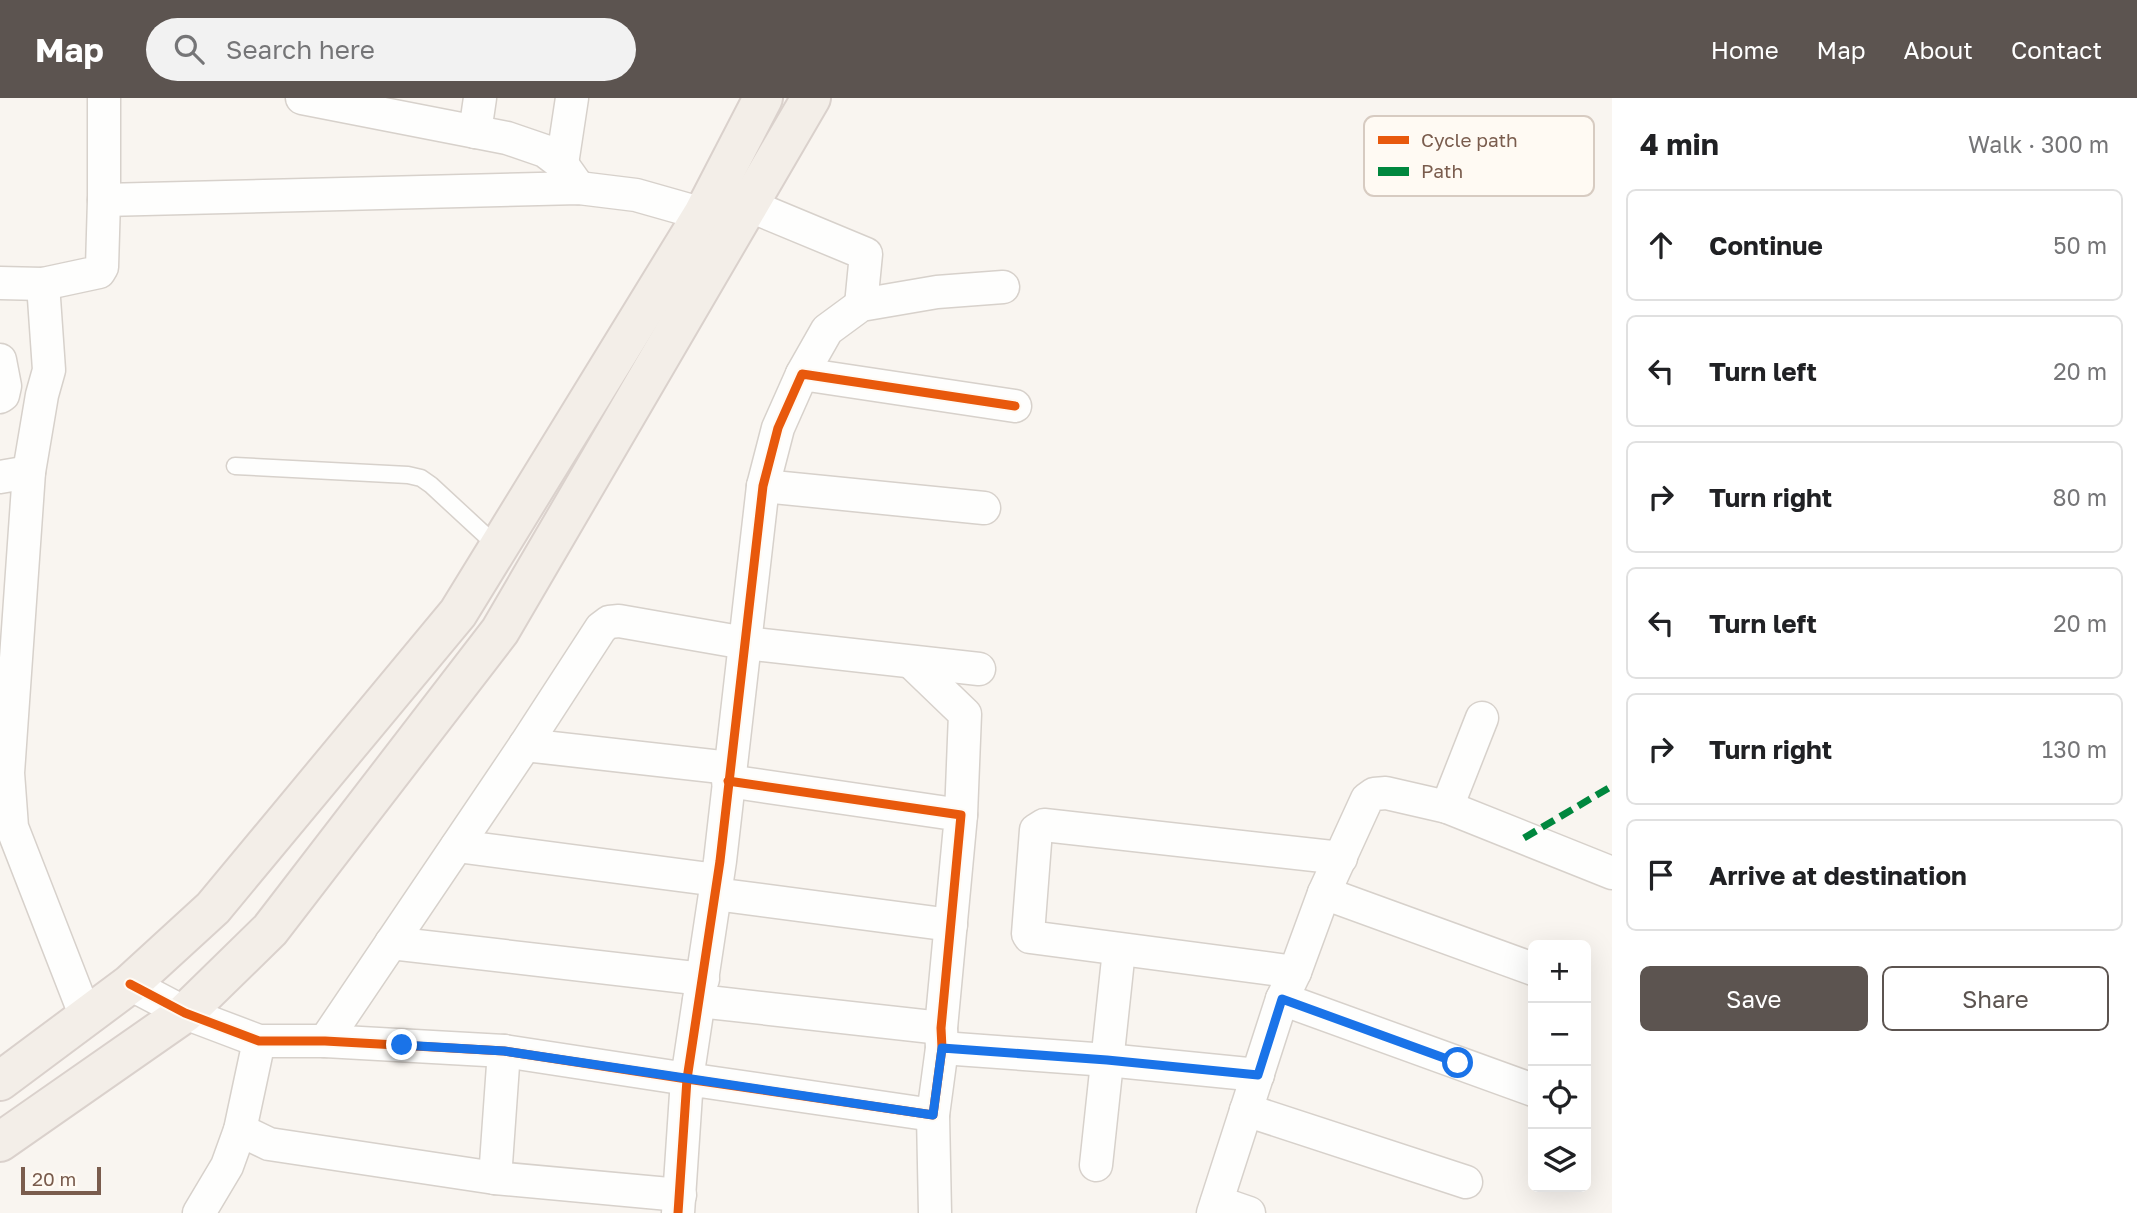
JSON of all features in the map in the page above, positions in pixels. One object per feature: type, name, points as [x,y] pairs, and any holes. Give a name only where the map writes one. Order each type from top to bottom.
[{"type":"main road","points":[[0,1081],[130,984],[212,908],[458,613],[703,214],[763,98]]},
{"type":"main road","points":[[0,1142],[185,1013],[270,930],[500,631],[811,98]]},
{"type":"street","points":[[0,283],[43,284],[99,272],[102,267],[104,98]]},
{"type":"street","points":[[302,98],[386,106],[475,132],[508,138],[545,151],[571,176]]},
{"type":"street","points":[[475,132],[480,98]]},
{"type":"street","points":[[571,176],[572,98]]},
{"type":"street","points":[[104,200],[571,176],[703,214]]},
{"type":"street","points":[[748,205],[866,254],[861,305]]},
{"type":"street","points":[[43,284],[49,370],[14,475],[8,774],[12,827],[86,1017]]},
{"type":"street","points":[[240,1130],[269,1144],[679,1204],[687,1079],[716,887],[763,486],[778,428],[802,374],[827,330],[861,305],[937,292],[1003,287]]},
{"type":"street","points":[[0,360],[5,390],[0,397]]},
{"type":"street","points":[[802,374],[1015,406]]},
{"type":"street","points":[[763,486],[984,508]]},
{"type":"street","points":[[325,1041],[601,628],[609,622],[619,621],[745,643],[979,669]]},
{"type":"street","points":[[911,662],[965,714],[961,815],[933,1115],[934,1213]]},
{"type":"street","points":[[1447,807],[1482,718]]},
{"type":"street","points":[[525,745],[729,775],[961,815]]},
{"type":"street","points":[[1249,1213],[1215,1207],[1289,986],[1324,893],[1367,799],[1374,794],[1386,793],[1447,807],[1612,873]]},
{"type":"street","points":[[1341,858],[1044,825],[1036,830],[1028,934],[1034,939],[1119,950],[1289,986],[1528,1088]]},
{"type":"street","points":[[457,846],[951,925]]},
{"type":"street","points":[[1324,893],[1528,967]]},
{"type":"street","points":[[391,943],[701,990],[942,1038],[1107,1060],[1258,1075]]},
{"type":"street","points":[[1096,1165],[1119,950]]},
{"type":"street","points":[[130,984],[185,1013],[259,1041],[325,1041],[504,1051],[933,1115]]},
{"type":"street","points":[[199,1213],[227,1166],[240,1130],[259,1041]]},
{"type":"street","points":[[495,1178],[504,1051]]},
{"type":"street","points":[[1246,1111],[1466,1182]]},
{"type":"lane","points":[[235,467],[408,475],[421,478],[498,547]]},
{"type":"marked path","points":[[1524,838],[1612,786]]},
{"type":"cycle path","points":[[130,984],[185,1013],[259,1041],[325,1041],[504,1051],[687,1079],[720,861],[763,486],[778,428],[802,374],[1015,406]]},
{"type":"cycle path","points":[[678,1213],[687,1079],[933,1115],[942,1048],[941,1028],[961,815],[728,781]]},
{"type":"route","points":[[402,1045],[504,1051],[933,1115],[942,1048],[1258,1075],[1282,999],[1458,1063]]}]
